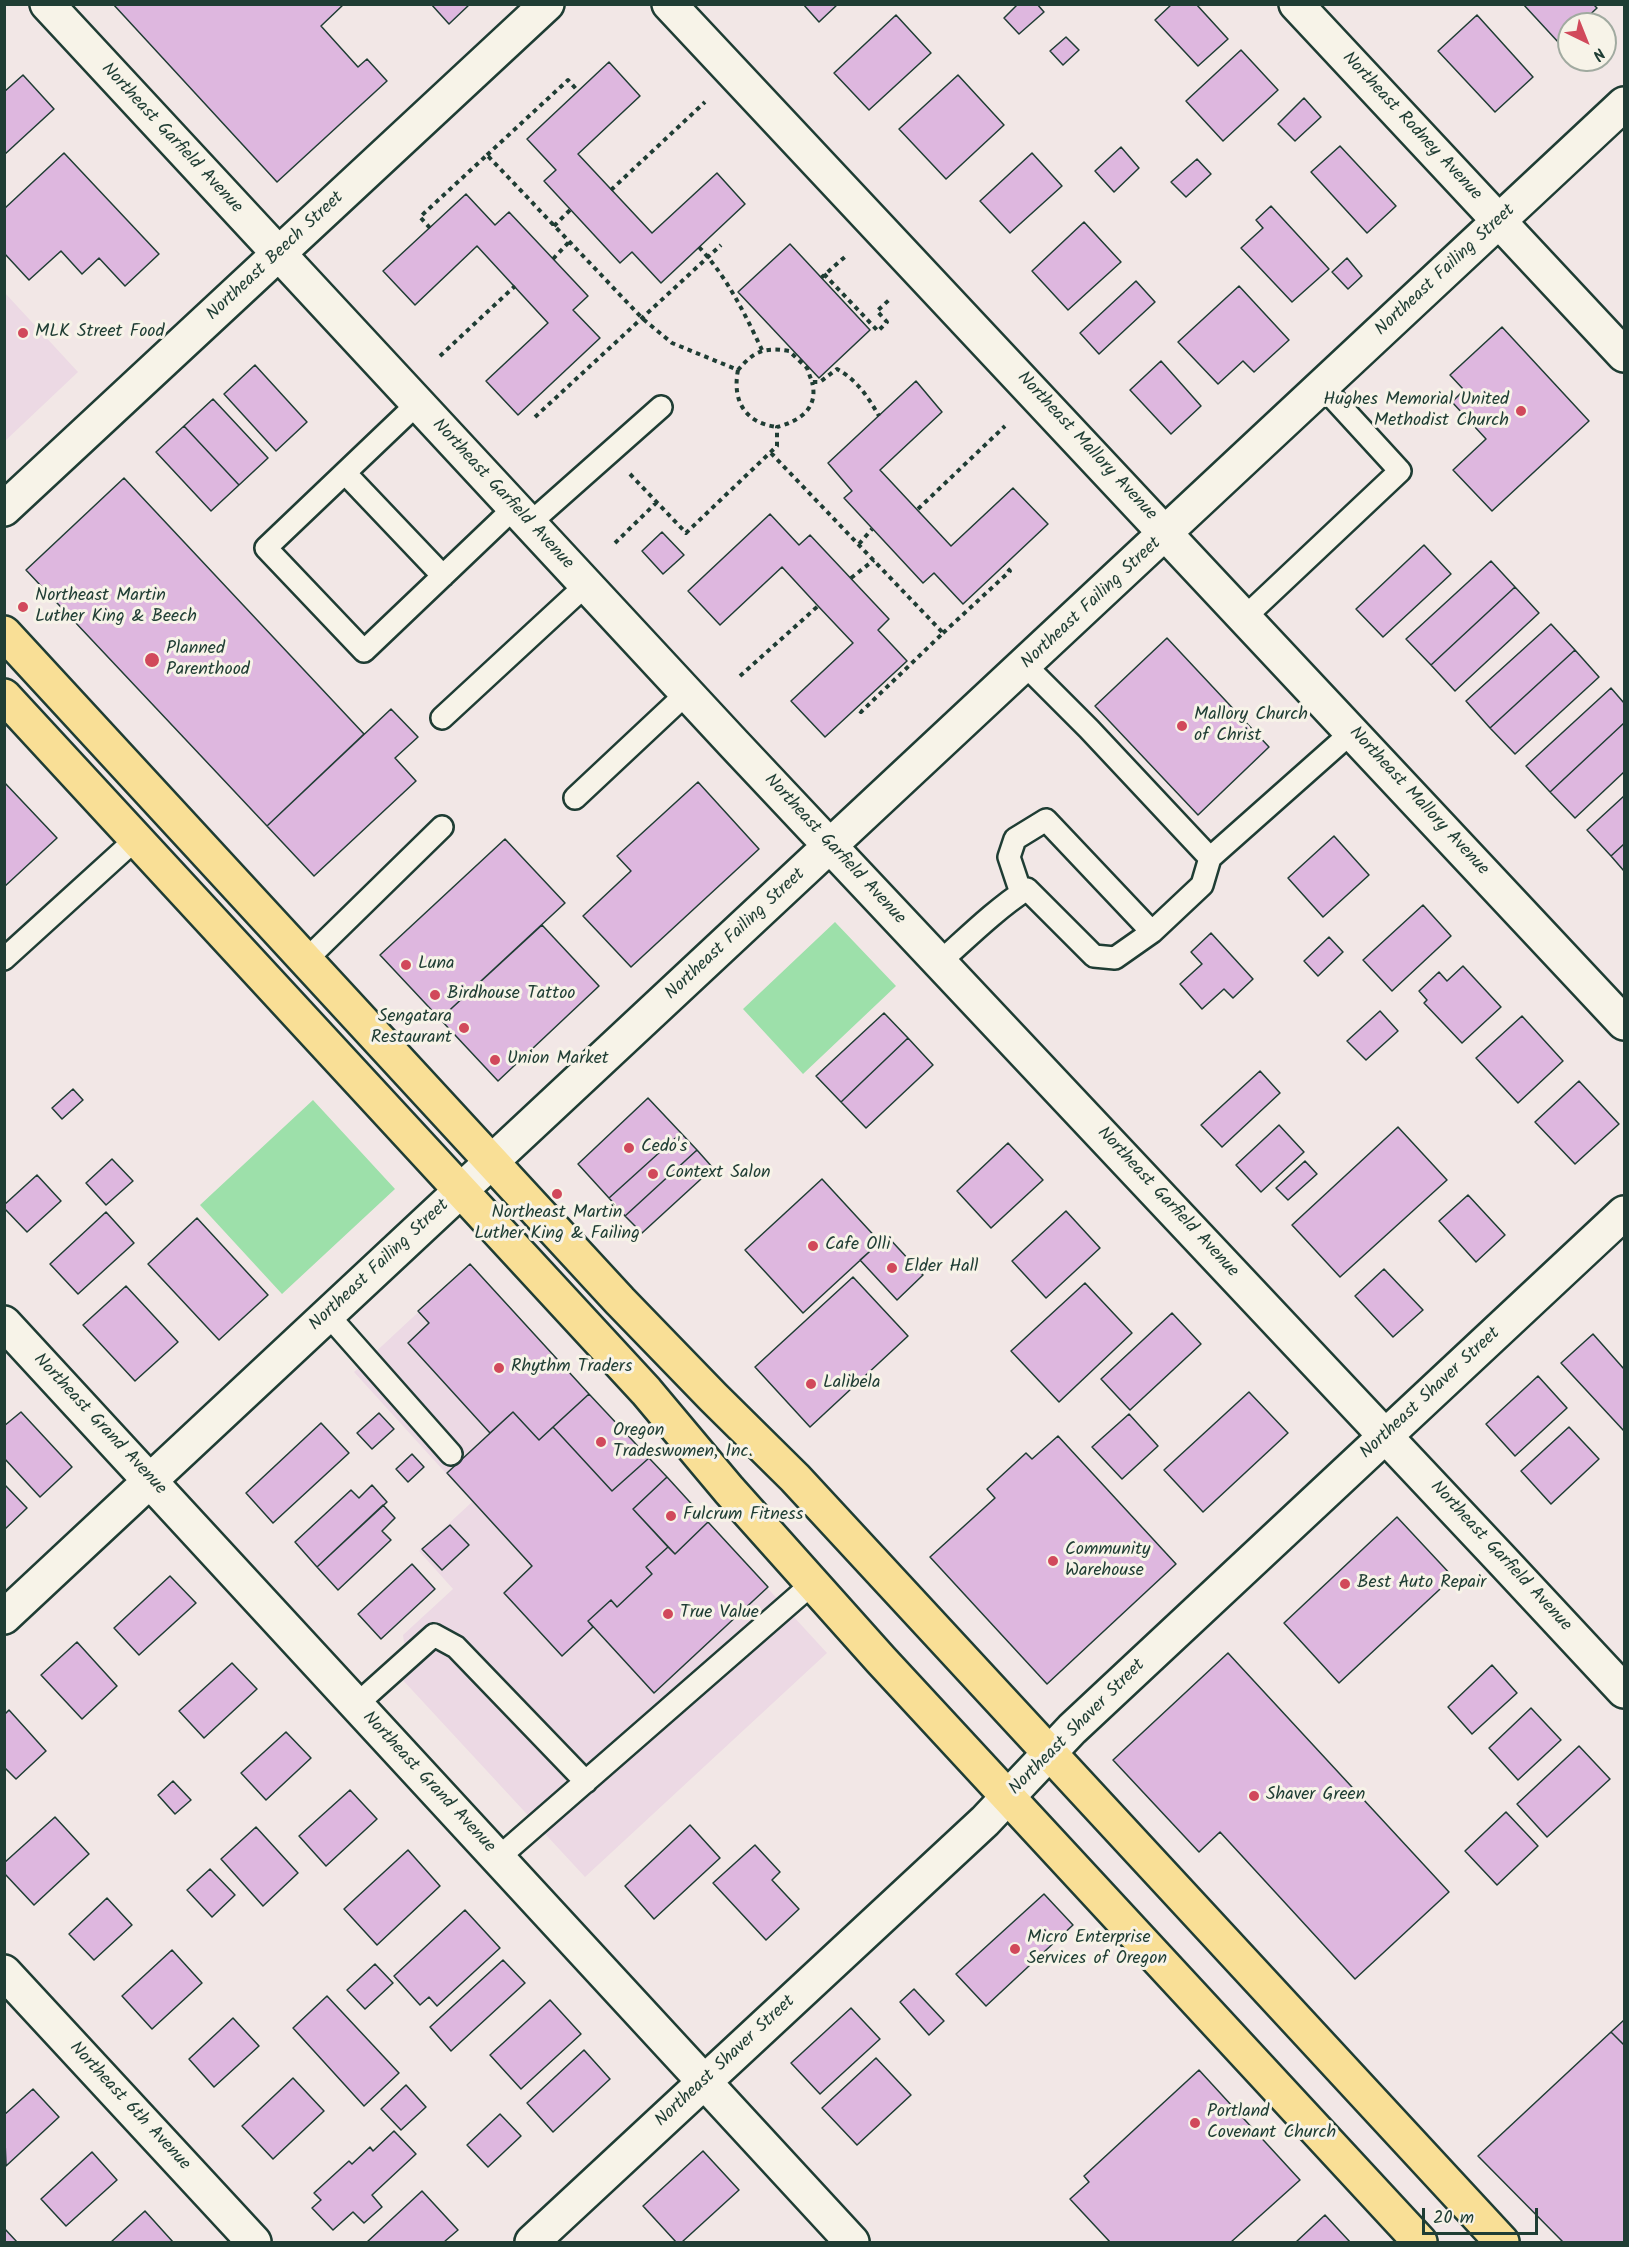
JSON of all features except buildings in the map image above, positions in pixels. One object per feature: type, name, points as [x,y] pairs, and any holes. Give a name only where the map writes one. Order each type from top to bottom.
[{"type":"main road","points":[[4,633],[620,1301],[802,1486],[1502,2242]]},
{"type":"main road","points":[[4,696],[646,1391],[812,1584],[1420,2242]]},
{"type":"street","name":"Northeast Garfield Avenue","points":[[47,4],[278,256],[830,847],[1387,1435],[1624,1691]]},
{"type":"street","name":"Northeast Beech Street","points":[[4,509],[548,4]]},
{"type":"street","name":"Northeast Mallory Avenue","points":[[669,4],[1624,1023]]},
{"type":"street","name":"Northeast Rodney Avenue","points":[[1296,4],[1624,355]]},
{"type":"street","name":"Northeast Failing Street","points":[[4,1617],[1624,104]]},
{"type":"street","name":"Northeast Shaver Street","points":[[532,2242],[985,1821],[1072,1729],[1624,1213]]},
{"type":"street","name":"Northeast Grand Avenue","points":[[4,1323],[852,2242]]},
{"type":"street","name":"Northeast 6th Avenue","points":[[4,1972],[254,2242]]},
{"type":"lane","points":[[1245,617],[1400,471],[1323,387]]},
{"type":"lane","points":[[417,404],[266,548],[364,651],[443,576],[522,516],[610,454],[661,407]]},
{"type":"lane","points":[[345,472],[443,576]]},
{"type":"lane","points":[[442,717],[586,585]]},
{"type":"lane","points":[[1025,665],[1089,729],[1210,858]]},
{"type":"lane","points":[[575,798],[687,693]]},
{"type":"lane","points":[[940,962],[1007,901],[1027,889],[1094,956],[1115,958],[1152,932],[1202,885],[1210,858],[1352,732]]},
{"type":"lane","points":[[1021,893],[1009,857],[1014,839],[1046,820],[1152,932]]},
{"type":"lane","points":[[306,960],[442,827]]},
{"type":"lane","points":[[4,959],[136,839]]},
{"type":"lane","points":[[327,1314],[451,1454]]},
{"type":"lane","points":[[498,1858],[812,1584]]},
{"type":"lane","points":[[356,1705],[434,1635],[456,1647],[586,1782]]},
{"type":"path","points":[[430,228],[420,217],[487,154],[568,80],[578,91]]},
{"type":"path","points":[[611,190],[705,102]]},
{"type":"path","points":[[487,154],[643,319],[672,343],[738,370]]},
{"type":"path","points":[[554,226],[571,210]]},
{"type":"path","points":[[553,259],[569,242]]},
{"type":"path","points":[[535,417],[721,245]]},
{"type":"path","points":[[699,247],[709,257],[738,300],[762,350]]},
{"type":"path","points":[[847,255],[823,276],[878,331],[887,322],[877,311],[889,300]]},
{"type":"path","points":[[440,356],[515,286]]},
{"type":"path","points":[[762,350],[789,351],[807,368],[815,393],[812,404],[792,423],[777,427],[758,421],[747,413],[738,401],[735,384],[738,370],[748,359],[762,350]]},
{"type":"path","points":[[812,382],[820,382],[837,369],[846,374],[866,393],[879,416]]},
{"type":"path","points":[[918,509],[1005,426]]},
{"type":"path","points":[[610,454],[658,501],[686,533],[771,453],[777,446],[777,427]]},
{"type":"path","points":[[771,453],[943,633]]},
{"type":"path","points":[[615,543],[658,501]]},
{"type":"path","points":[[859,544],[872,529]]},
{"type":"path","points":[[851,578],[874,560]]},
{"type":"path","points":[[856,708],[861,712],[1010,571],[1004,565]]},
{"type":"path","points":[[740,676],[818,606]]},
{"type":"shaded area","name":"MLK Street Food","points":[[5,293],[78,372],[5,441]]},
{"type":"shaded area","points":[[470,1264],[827,1653],[585,1877],[388,1664],[405,1648],[403,1635],[453,1589],[419,1551],[472,1502],[354,1372]]},
{"type":"green space","points":[[835,922],[896,986],[803,1074],[743,1009]]},
{"type":"green space","points":[[313,1100],[395,1189],[282,1294],[200,1205]]},
{"type":"place","name":"MLK Street Food","points":[[23,333]]},
{"type":"place","name":"Hughes Memorial United Methodist Church","points":[[1521,411]]},
{"type":"place","name":"Northeast Martin Luther King & Beech","points":[[23,607]]},
{"type":"place","name":"Planned Parenthood","points":[[152,660]]},
{"type":"place","name":"Mallory Church of Christ","points":[[1182,726]]},
{"type":"place","name":"Luna","points":[[406,965]]},
{"type":"place","name":"Birdhouse Tattoo","points":[[435,995]]},
{"type":"place","name":"Sengatara Restaurant","points":[[464,1028]]},
{"type":"place","name":"Union Market","points":[[495,1060]]},
{"type":"place","name":"Cedo's","points":[[629,1148]]},
{"type":"place","name":"Context Salon","points":[[653,1174]]},
{"type":"place","name":"Northeast Martin Luther King & Failing","points":[[557,1194]]},
{"type":"place","name":"Cafe Olli","points":[[813,1246]]},
{"type":"place","name":"Elder Hall","points":[[892,1268]]},
{"type":"place","name":"Rhythm Traders","points":[[499,1368]]},
{"type":"place","name":"Lalibela","points":[[811,1384]]},
{"type":"place","name":"Oregon Tradeswomen, Inc.","points":[[601,1442]]},
{"type":"place","name":"Fulcrum Fitness","points":[[671,1516]]},
{"type":"place","name":"Community Warehouse","points":[[1053,1561]]},
{"type":"place","name":"Best Auto Repair","points":[[1345,1584]]},
{"type":"place","name":"True Value","points":[[668,1614]]},
{"type":"place","name":"Shaver Green","points":[[1254,1796]]},
{"type":"place","name":"Micro Enterprise Services of Oregon","points":[[1015,1949]]},
{"type":"place","name":"Portland Covenant Church","points":[[1195,2123]]}]
